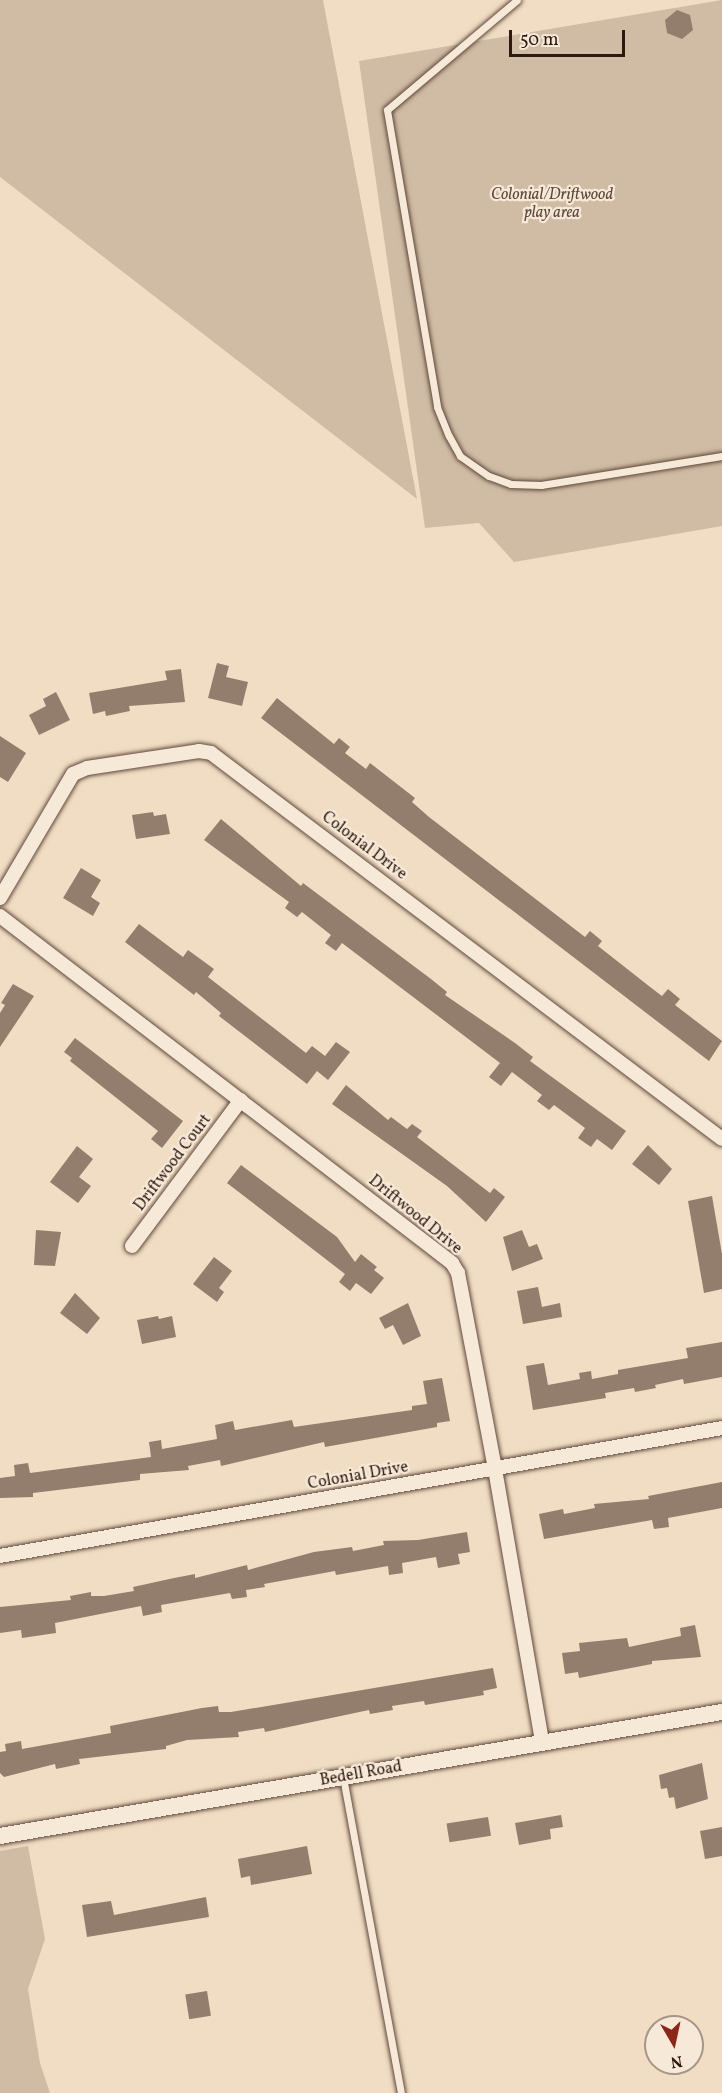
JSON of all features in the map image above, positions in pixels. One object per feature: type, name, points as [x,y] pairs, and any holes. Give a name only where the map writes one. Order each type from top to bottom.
[{"type":"street","name":"Colonial Drive","points":[[0,898],[73,774],[98,766],[199,751],[211,753],[722,1139]]},
{"type":"street","name":"Driftwood Drive","points":[[0,916],[452,1263],[458,1274],[495,1469],[542,1742]]},
{"type":"street","name":"Driftwood Court","points":[[132,1246],[241,1100]]},
{"type":"street","name":"Colonial Drive","points":[[0,1556],[722,1428]]},
{"type":"street","name":"Bedell Road","points":[[0,1836],[722,1712]]},
{"type":"lane","points":[[518,0],[387,110],[436,407],[460,456],[489,476],[511,484],[542,485],[722,456]]},
{"type":"lane","points":[[343,1777],[401,2093]]},
{"type":"green space","points":[[0,0],[323,0],[417,499],[0,177]]},
{"type":"green space","name":"Colonial/Driftwood play area","points":[[722,0],[722,526],[514,562],[479,523],[425,528],[359,61]]},
{"type":"green space","points":[[28,1846],[45,1939],[28,1989],[40,2063],[50,2093],[0,2093],[0,1851]]},
{"type":"building","points":[[677,10],[690,15],[693,30],[682,39],[667,33],[665,20]]},
{"type":"building","points":[[217,663],[229,666],[226,677],[248,682],[242,706],[208,698]]},
{"type":"building","points":[[181,669],[185,702],[129,706],[130,711],[106,716],[105,711],[93,714],[89,693],[167,680],[165,671]]},
{"type":"building","points":[[56,692],[70,720],[39,735],[29,715],[46,706],[43,699]]},
{"type":"building","points":[[277,698],[334,744],[339,738],[350,747],[345,753],[366,769],[370,763],[415,798],[412,802],[429,817],[585,937],[590,931],[602,941],[598,946],[662,996],[668,989],[680,999],[675,1005],[722,1041],[709,1061],[261,718]]},
{"type":"building","points":[[0,736],[26,753],[8,782],[0,777]]},
{"type":"building","points":[[153,812],[154,816],[166,814],[170,834],[136,839],[132,815]]},
{"type":"building","points":[[221,819],[301,886],[303,883],[431,979],[447,992],[445,995],[515,1043],[533,1057],[530,1061],[626,1131],[612,1150],[597,1139],[591,1147],[578,1138],[585,1128],[554,1105],[549,1110],[537,1101],[542,1095],[512,1072],[501,1086],[489,1077],[500,1063],[342,943],[336,951],[325,943],[331,935],[302,912],[297,917],[285,908],[289,902],[204,840]]},
{"type":"building","points":[[81,868],[101,880],[91,897],[100,903],[93,916],[63,898]]},
{"type":"building","points":[[139,924],[183,957],[188,950],[214,969],[208,977],[306,1053],[312,1046],[325,1056],[336,1042],[350,1052],[328,1080],[317,1071],[307,1084],[219,1016],[221,1013],[196,992],[194,995],[125,942]]},
{"type":"building","points":[[13,984],[34,996],[0,1047],[0,1013],[5,1005],[1,1003]]},
{"type":"building","points":[[75,1038],[183,1121],[162,1148],[151,1139],[158,1131],[70,1061],[72,1058],[64,1052]]},
{"type":"building","points":[[346,1085],[388,1120],[391,1117],[407,1129],[412,1124],[422,1131],[417,1137],[490,1193],[494,1188],[505,1197],[486,1222],[447,1186],[332,1104]]},
{"type":"building","points":[[648,1145],[672,1169],[659,1185],[632,1164]]},
{"type":"building","points":[[77,1146],[93,1159],[79,1177],[91,1186],[78,1203],[50,1182]]},
{"type":"building","points":[[241,1165],[337,1237],[355,1262],[361,1254],[377,1267],[374,1270],[384,1278],[371,1294],[356,1283],[350,1291],[339,1282],[345,1274],[227,1183]]},
{"type":"building","points":[[712,1196],[722,1254],[722,1289],[704,1293],[688,1201]]},
{"type":"building","points":[[36,1230],[61,1232],[55,1266],[34,1265]]},
{"type":"building","points":[[522,1230],[529,1247],[537,1244],[543,1259],[512,1271],[503,1237]]},
{"type":"building","points":[[214,1257],[232,1271],[219,1288],[224,1292],[217,1302],[193,1284]]},
{"type":"building","points":[[538,1287],[542,1307],[560,1303],[562,1317],[523,1324],[517,1291]]},
{"type":"building","points":[[75,1293],[100,1318],[87,1334],[60,1313]]},
{"type":"building","points":[[408,1303],[421,1336],[403,1345],[393,1325],[385,1329],[379,1318]]},
{"type":"building","points":[[158,1316],[159,1319],[172,1316],[176,1337],[142,1344],[137,1320]]},
{"type":"building","points":[[722,1342],[722,1377],[684,1384],[683,1379],[655,1385],[656,1388],[635,1392],[634,1388],[605,1393],[606,1398],[533,1410],[526,1366],[544,1363],[548,1385],[580,1379],[579,1373],[591,1371],[592,1379],[618,1374],[618,1370],[688,1358],[686,1348]]},
{"type":"building","points":[[442,1378],[450,1421],[437,1423],[437,1427],[325,1447],[324,1442],[221,1466],[220,1460],[188,1466],[189,1470],[140,1474],[140,1480],[33,1493],[33,1497],[0,1498],[0,1478],[15,1476],[14,1465],[28,1463],[30,1473],[151,1457],[149,1442],[161,1440],[162,1449],[217,1439],[215,1425],[233,1421],[235,1430],[292,1420],[294,1427],[412,1410],[412,1406],[427,1404],[423,1381]]},
{"type":"building","points":[[722,1482],[722,1508],[668,1518],[669,1527],[654,1529],[652,1520],[544,1539],[539,1514],[563,1509],[564,1514],[595,1508],[594,1504],[649,1499],[648,1496]]},
{"type":"building","points":[[467,1532],[470,1552],[458,1554],[460,1564],[438,1568],[436,1557],[402,1563],[403,1573],[389,1575],[388,1566],[336,1575],[335,1571],[264,1584],[265,1587],[246,1590],[247,1597],[232,1599],[230,1593],[161,1605],[162,1612],[143,1616],[141,1606],[55,1623],[56,1633],[22,1638],[21,1630],[0,1633],[0,1607],[71,1600],[70,1596],[91,1592],[91,1596],[104,1596],[134,1591],[133,1587],[195,1574],[195,1578],[247,1565],[248,1570],[314,1552],[352,1547],[353,1551],[384,1545],[383,1541],[418,1540]]},
{"type":"building","points":[[695,1625],[701,1657],[652,1661],[652,1664],[579,1678],[578,1672],[565,1674],[562,1653],[580,1651],[579,1643],[627,1638],[629,1647],[681,1636],[680,1628]]},
{"type":"building","points":[[493,1668],[497,1688],[483,1691],[484,1695],[425,1705],[424,1701],[392,1706],[393,1710],[370,1714],[369,1710],[265,1732],[264,1728],[238,1732],[239,1737],[187,1740],[166,1746],[166,1749],[79,1759],[80,1764],[56,1769],[55,1764],[4,1777],[0,1773],[0,1752],[6,1751],[5,1744],[21,1741],[22,1749],[111,1733],[110,1726],[202,1708],[218,1706],[219,1712],[231,1712]]},
{"type":"building","points":[[702,1763],[708,1799],[676,1809],[674,1797],[669,1798],[667,1788],[661,1789],[659,1775]]},
{"type":"building","points":[[561,1815],[563,1827],[550,1829],[551,1839],[519,1845],[515,1823]]},
{"type":"building","points":[[488,1817],[491,1836],[449,1842],[447,1824]]},
{"type":"building","points":[[722,1827],[722,1856],[705,1859],[700,1831]]},
{"type":"building","points":[[307,1846],[312,1874],[251,1885],[250,1876],[241,1878],[238,1859]]},
{"type":"building","points":[[206,1897],[209,1917],[87,1937],[82,1905],[111,1901],[114,1915]]},
{"type":"building","points":[[207,1991],[211,2016],[189,2019],[185,1994]]}]
